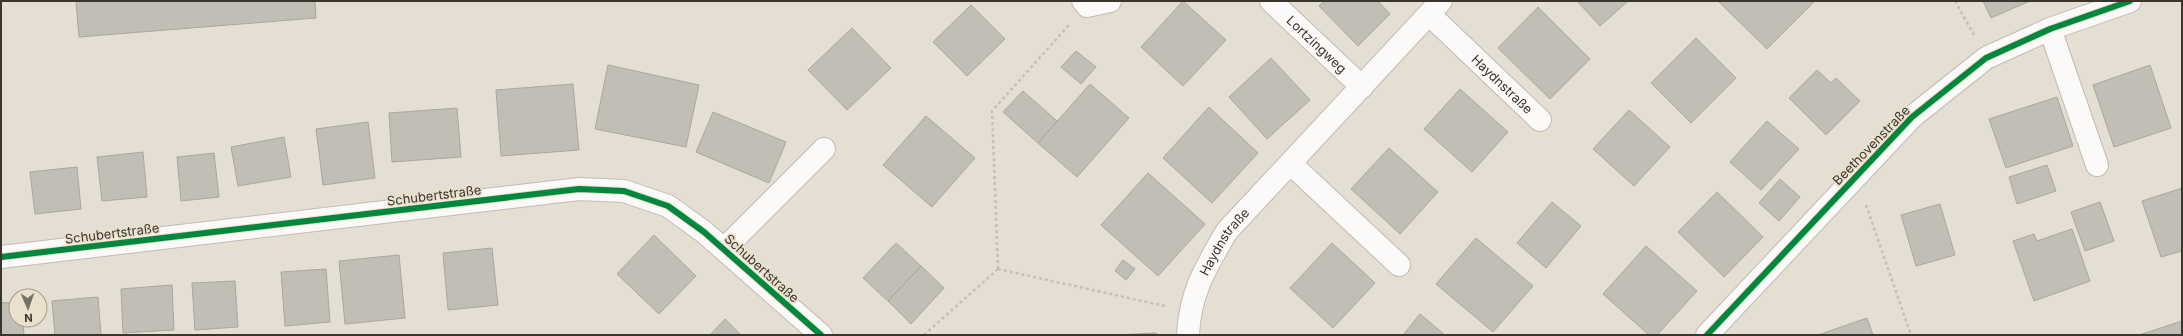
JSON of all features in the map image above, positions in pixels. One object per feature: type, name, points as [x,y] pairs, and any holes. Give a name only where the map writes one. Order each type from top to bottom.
[{"type":"street","points":[[1085,3],[1110,1]]},
{"type":"street","name":"Lortzingweg","points":[[1271,1],[1362,87]]},
{"type":"street","name":"Beethovenstraße","points":[[1707,335],[1848,183],[1912,117],[1986,58],[2050,29],[2130,1]]},
{"type":"street","name":"Haydnstraße","points":[[1188,335],[1189,312],[1201,276],[1228,231],[1436,8],[1540,120]]},
{"type":"street","points":[[2050,29],[2097,165]]},
{"type":"street","points":[[724,249],[824,149]]},
{"type":"street","points":[[1291,164],[1398,265]]},
{"type":"street","name":"Schubertstraße","points":[[1,257],[579,189],[624,191],[668,206],[704,232],[821,335]]},
{"type":"path","points":[[1956,1],[1986,58]]},
{"type":"path","points":[[998,269],[992,111],[1085,3]]},
{"type":"path","points":[[1848,183],[1868,208],[1910,335]]},
{"type":"path","points":[[998,269],[1189,312]]},
{"type":"path","points":[[924,335],[998,269]]},
{"type":"building","points":[[76,1],[315,1],[316,18],[79,37]]},
{"type":"building","points":[[1183,1],[1226,40],[1183,86],[1141,47]]},
{"type":"building","points":[[1324,1],[1378,1],[1390,14],[1358,46],[1319,6]]},
{"type":"building","points":[[1577,1],[1628,1],[1600,26]]},
{"type":"building","points":[[1718,1],[1815,1],[1767,49]]},
{"type":"building","points":[[1983,1],[2030,1],[1991,18]]},
{"type":"building","points":[[971,5],[1005,39],[967,76],[933,42]]},
{"type":"building","points":[[1538,7],[1590,59],[1550,99],[1498,48]]},
{"type":"building","points":[[852,28],[891,68],[847,110],[808,70]]},
{"type":"building","points":[[1696,38],[1736,78],[1691,123],[1651,83]]},
{"type":"building","points":[[1076,51],[1096,67],[1081,84],[1061,67]]},
{"type":"building","points":[[1271,58],[1310,100],[1267,139],[1229,97]]},
{"type":"building","points":[[608,65],[699,85],[686,147],[595,129]]},
{"type":"building","points":[[2150,65],[2171,128],[2114,147],[2093,85]]},
{"type":"building","points":[[1817,70],[1831,83],[1836,78],[1860,101],[1826,135],[1789,98]]},
{"type":"building","points":[[573,84],[579,150],[501,156],[496,90]]},
{"type":"building","points":[[1090,84],[1129,118],[1077,177],[1038,143]]},
{"type":"building","points":[[1460,89],[1508,132],[1472,172],[1424,129]]},
{"type":"building","points":[[1023,91],[1057,121],[1038,143],[1003,112]]},
{"type":"building","points":[[2057,97],[2073,146],[2006,168],[1989,119]]},
{"type":"building","points":[[1209,107],[1258,153],[1212,203],[1163,158]]},
{"type":"building","points":[[457,108],[461,157],[392,162],[389,113]]},
{"type":"building","points":[[1629,110],[1670,147],[1634,186],[1593,149]]},
{"type":"building","points":[[713,112],[786,142],[769,183],[696,152]]},
{"type":"building","points":[[926,116],[975,158],[932,207],[883,165]]},
{"type":"building","points":[[1767,121],[1799,149],[1761,190],[1730,162]]},
{"type":"building","points":[[368,122],[375,178],[323,185],[316,129]]},
{"type":"building","points":[[284,137],[291,177],[238,186],[231,147]]},
{"type":"building","points":[[1389,148],[1438,192],[1400,234],[1351,189]]},
{"type":"building","points":[[143,152],[147,197],[102,201],[97,157]]},
{"type":"building","points":[[214,153],[219,197],[181,201],[177,157]]},
{"type":"building","points":[[2047,165],[2056,191],[2017,204],[2009,177]]},
{"type":"building","points":[[77,167],[81,209],[35,214],[30,172]]},
{"type":"building","points":[[1148,173],[1205,224],[1158,276],[1101,225]]},
{"type":"building","points":[[1780,179],[1800,197],[1779,221],[1759,203]]},
{"type":"building","points":[[2182,188],[2182,251],[2161,257],[2142,201]]},
{"type":"building","points":[[1717,192],[1763,237],[1724,277],[1678,232]]},
{"type":"building","points":[[1552,202],[1581,226],[1546,268],[1517,243]]},
{"type":"building","points":[[2100,202],[2114,241],[2085,251],[2071,212]]},
{"type":"building","points":[[1940,204],[1955,255],[1916,266],[1901,215]]},
{"type":"building","points":[[2072,229],[2090,281],[2034,301],[2013,241],[2034,234],[2037,241]]},
{"type":"building","points":[[654,235],[696,276],[659,314],[617,274]]},
{"type":"building","points":[[1476,238],[1533,286],[1493,332],[1436,284]]},
{"type":"building","points":[[896,243],[921,266],[888,301],[863,278]]},
{"type":"building","points":[[1332,243],[1375,283],[1333,328],[1290,288]]},
{"type":"building","points":[[1646,246],[1697,291],[1657,335],[1649,335],[1603,294]]},
{"type":"building","points":[[492,248],[498,305],[448,310],[443,253]]},
{"type":"building","points":[[399,255],[405,318],[345,324],[339,261]]},
{"type":"building","points":[[1123,260],[1135,269],[1126,280],[1115,271]]},
{"type":"building","points":[[921,266],[944,288],[911,324],[888,301]]},
{"type":"building","points":[[326,269],[330,322],[285,326],[281,272]]},
{"type":"building","points":[[235,281],[238,327],[195,330],[192,283]]},
{"type":"building","points":[[172,285],[174,330],[123,333],[121,289]]},
{"type":"building","points":[[98,297],[101,335],[55,335],[52,301]]},
{"type":"building","points":[[1,303],[8,303],[8,328],[24,328],[24,335],[1,335]]},
{"type":"building","points":[[1420,314],[1445,335],[1403,335]]},
{"type":"building","points":[[1867,318],[1873,335],[1818,335]]},
{"type":"building","points":[[725,319],[741,335],[710,335]]},
{"type":"building","points":[[2182,321],[2182,335],[2139,335]]},
{"type":"building","points":[[1156,333],[1157,335],[1114,335]]},
{"type":"cycle path","points":[[1707,335],[1912,117],[1986,58],[2050,29],[2130,1]]},
{"type":"cycle path","points":[[1,257],[579,189],[624,191],[668,206],[704,232],[821,335]]}]
